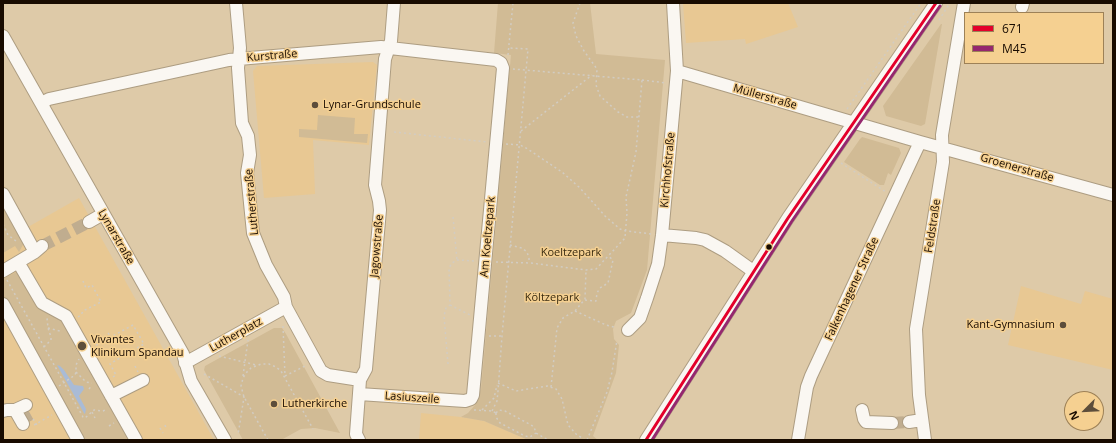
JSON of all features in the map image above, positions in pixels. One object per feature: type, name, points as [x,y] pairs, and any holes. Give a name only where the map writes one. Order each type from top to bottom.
[{"type":"street","name":"Lutherstraße","points":[[236,3],[240,48],[238,68],[242,123],[248,136],[250,155],[247,172],[252,234],[266,265],[284,297],[286,307],[324,374],[334,377],[360,380]]},
{"type":"street","name":"Jagowstraße","points":[[359,440],[356,434],[360,380],[366,369],[380,210],[375,185],[385,59],[391,41],[394,3]]},
{"type":"street","name":"Kirchhofstraße","points":[[628,330],[640,318],[658,264],[662,235],[677,71],[673,3]]},
{"type":"street","points":[[646,440],[753,271],[853,122],[936,3]]},
{"type":"street","name":"Feldstraße","points":[[925,440],[919,394],[916,329],[943,162],[942,135],[963,8]]},
{"type":"street","name":"Lynarstraße","points":[[3,36],[183,354],[191,380],[225,440]]},
{"type":"street","name":"Kurstraße","points":[[41,104],[49,99],[239,59],[381,47],[496,60],[505,68]]},
{"type":"street","name":"Am Koeltzepark","points":[[468,405],[473,395],[505,68]]},
{"type":"street","name":"Müllerstraße","points":[[677,71],[920,142]]},
{"type":"street","name":"Groenerstraße","points":[[920,142],[1113,195]]},
{"type":"street","name":"Falkenhagener Straße","points":[[798,440],[807,387],[814,369],[920,142]]},
{"type":"street","points":[[3,194],[39,249],[18,262],[5,275]]},
{"type":"street","points":[[89,222],[103,214]]},
{"type":"street","points":[[662,235],[705,240],[725,251],[753,271]]},
{"type":"street","points":[[18,262],[42,303],[66,316],[91,350],[113,400],[136,440]]},
{"type":"street","points":[[3,304],[78,440]]},
{"type":"street","name":"Lutherplatz","points":[[185,363],[286,307]]},
{"type":"street","points":[[113,400],[143,380]]},
{"type":"street","name":"Lasiuszeile","points":[[359,394],[468,405]]},
{"type":"street","points":[[14,409],[23,424]]},
{"type":"street","points":[[862,410],[866,422],[892,423]]},
{"type":"street","points":[[909,422],[922,420]]},
{"type":"path","points":[[508,56],[513,3]]},
{"type":"path","points":[[580,3],[573,23],[576,36],[584,51],[597,69],[596,85],[600,96],[618,112],[627,117],[639,117]]},
{"type":"path","points":[[847,110],[921,3]]},
{"type":"path","points":[[492,411],[497,401],[528,49],[509,48]]},
{"type":"path","points":[[505,68],[597,75],[675,84]]},
{"type":"path","points":[[521,132],[592,75]]},
{"type":"path","points":[[500,262],[530,263],[586,270],[596,269],[625,238],[627,213],[626,197],[636,152],[642,80]]},
{"type":"path","points":[[394,132],[488,142]]},
{"type":"path","points":[[504,143],[520,145],[526,148],[562,172],[580,188],[613,224],[626,231],[662,235]]},
{"type":"path","points":[[840,163],[886,192]]},
{"type":"path","points":[[453,217],[457,260]]},
{"type":"path","points":[[510,245],[522,248],[527,252],[530,263]]},
{"type":"path","points":[[585,299],[596,301],[597,293],[600,288],[608,283],[613,260],[608,256]]},
{"type":"path","points":[[448,364],[444,316],[446,308],[450,304],[449,268],[452,263],[457,260],[477,261]]},
{"type":"path","points":[[551,387],[557,328],[563,318],[575,311],[585,299],[586,270]]},
{"type":"path","points":[[5,275],[81,415],[86,418],[94,410],[103,411],[113,400]]},
{"type":"path","points":[[77,318],[83,311],[102,302],[92,285],[86,288],[83,282]]},
{"type":"path","points":[[450,304],[472,317]]},
{"type":"path","points":[[44,347],[51,340],[48,328],[48,316],[51,308]]},
{"type":"path","points":[[575,311],[614,327]]},
{"type":"path","points":[[65,382],[76,372],[77,361],[115,334],[133,325],[144,344],[110,364],[116,375]]},
{"type":"path","points":[[283,326],[285,376]]},
{"type":"path","points":[[48,328],[60,331]]},
{"type":"path","points":[[108,333],[111,337]]},
{"type":"path","points":[[487,335],[502,336]]},
{"type":"path","points":[[248,339],[241,386],[244,397],[268,440]]},
{"type":"path","points":[[498,383],[516,391],[546,386],[556,389],[560,395],[568,425],[576,434],[586,440],[607,392],[617,340]]},
{"type":"path","points":[[218,356],[256,365],[269,364],[276,367],[285,376],[313,429]]},
{"type":"path","points":[[243,378],[251,368],[256,365]]},
{"type":"path","points":[[285,376],[307,365]]},
{"type":"path","points":[[204,374],[244,397]]},
{"type":"path","points":[[89,389],[93,383]]},
{"type":"path","points":[[482,410],[494,398],[498,383]]},
{"type":"path","points":[[238,435],[244,397]]},
{"type":"path","points":[[468,405],[496,413]]},
{"type":"path","points":[[496,413],[499,410],[505,411],[534,427],[536,433],[548,440]]},
{"type":"path","points":[[23,424],[26,429],[56,412]]},
{"type":"path","points":[[92,412],[95,418]]},
{"type":"path","points":[[496,413],[496,417],[500,423],[525,436],[530,437],[536,433]]},
{"type":"path","points":[[160,428],[163,433]]},
{"type":"shaded area","points":[[683,3],[788,3],[798,27],[746,44],[745,39],[686,43]]},
{"type":"shaded area","name":"Lynar-Grundschule","points":[[373,62],[377,65],[369,145],[313,140],[315,194],[264,198],[253,71],[257,66]]},
{"type":"shaded area","name":"Vivantes Klinikum Spandau","points":[[3,184],[28,227],[79,198],[214,440],[3,440]]},
{"type":"shaded area","name":"Kant-Gymnasium","points":[[1021,286],[1081,304],[1085,291],[1113,299],[1113,370],[1008,345]]},
{"type":"shaded area","points":[[421,413],[484,421],[528,440],[419,440]]},
{"type":"green space","name":"Koeltzepark","points":[[498,3],[590,3],[596,54],[665,60],[647,270],[631,313],[616,321],[613,329],[614,339],[619,345],[616,373],[593,436],[598,440],[528,440],[484,421],[461,417],[468,413],[475,405],[481,389],[511,55],[494,53]]},
{"type":"green space","points":[[941,24],[925,124],[921,126],[886,116],[883,106]]},
{"type":"green space","points":[[318,115],[355,118],[354,134],[368,134],[367,143],[299,137],[299,129],[317,130]]},
{"type":"green space","points":[[862,137],[899,148],[901,153],[891,175],[888,173],[884,185],[880,185],[844,162]]},
{"type":"green space","points":[[3,206],[24,243],[19,252],[15,246],[3,253]]},
{"type":"green space","points":[[18,272],[61,318],[130,440],[82,440],[3,297],[3,279]]},
{"type":"green space","points":[[274,328],[282,328],[286,334],[340,433],[315,428],[301,429],[281,440],[243,440],[204,370],[205,366]]},
{"type":"water","points":[[57,365],[64,370],[74,385],[83,386],[84,389],[79,396],[86,409],[85,414],[84,413]]},
{"type":"tunnel","points":[[42,246],[89,222]]},
{"type":"tunnel","points":[[20,420],[31,414]]},
{"type":"tunnel","points":[[892,423],[909,422]]},
{"type":"transit line","name":"671","points":[[646,440],[788,218],[936,3]]},
{"type":"transit line","name":"M45","points":[[652,440],[792,221],[940,6]]},
{"type":"place","name":"Lynar-Grundschule","points":[[315,105]]},
{"type":"place","name":"Kant-Gymnasium","points":[[1063,325]]},
{"type":"place","name":"Vivantes Klinikum Spandau","points":[[82,346]]},
{"type":"place","name":"Lutherkirche","points":[[274,404]]},
{"type":"park label","name":"Költzepark","points":[[552,298]]}]
